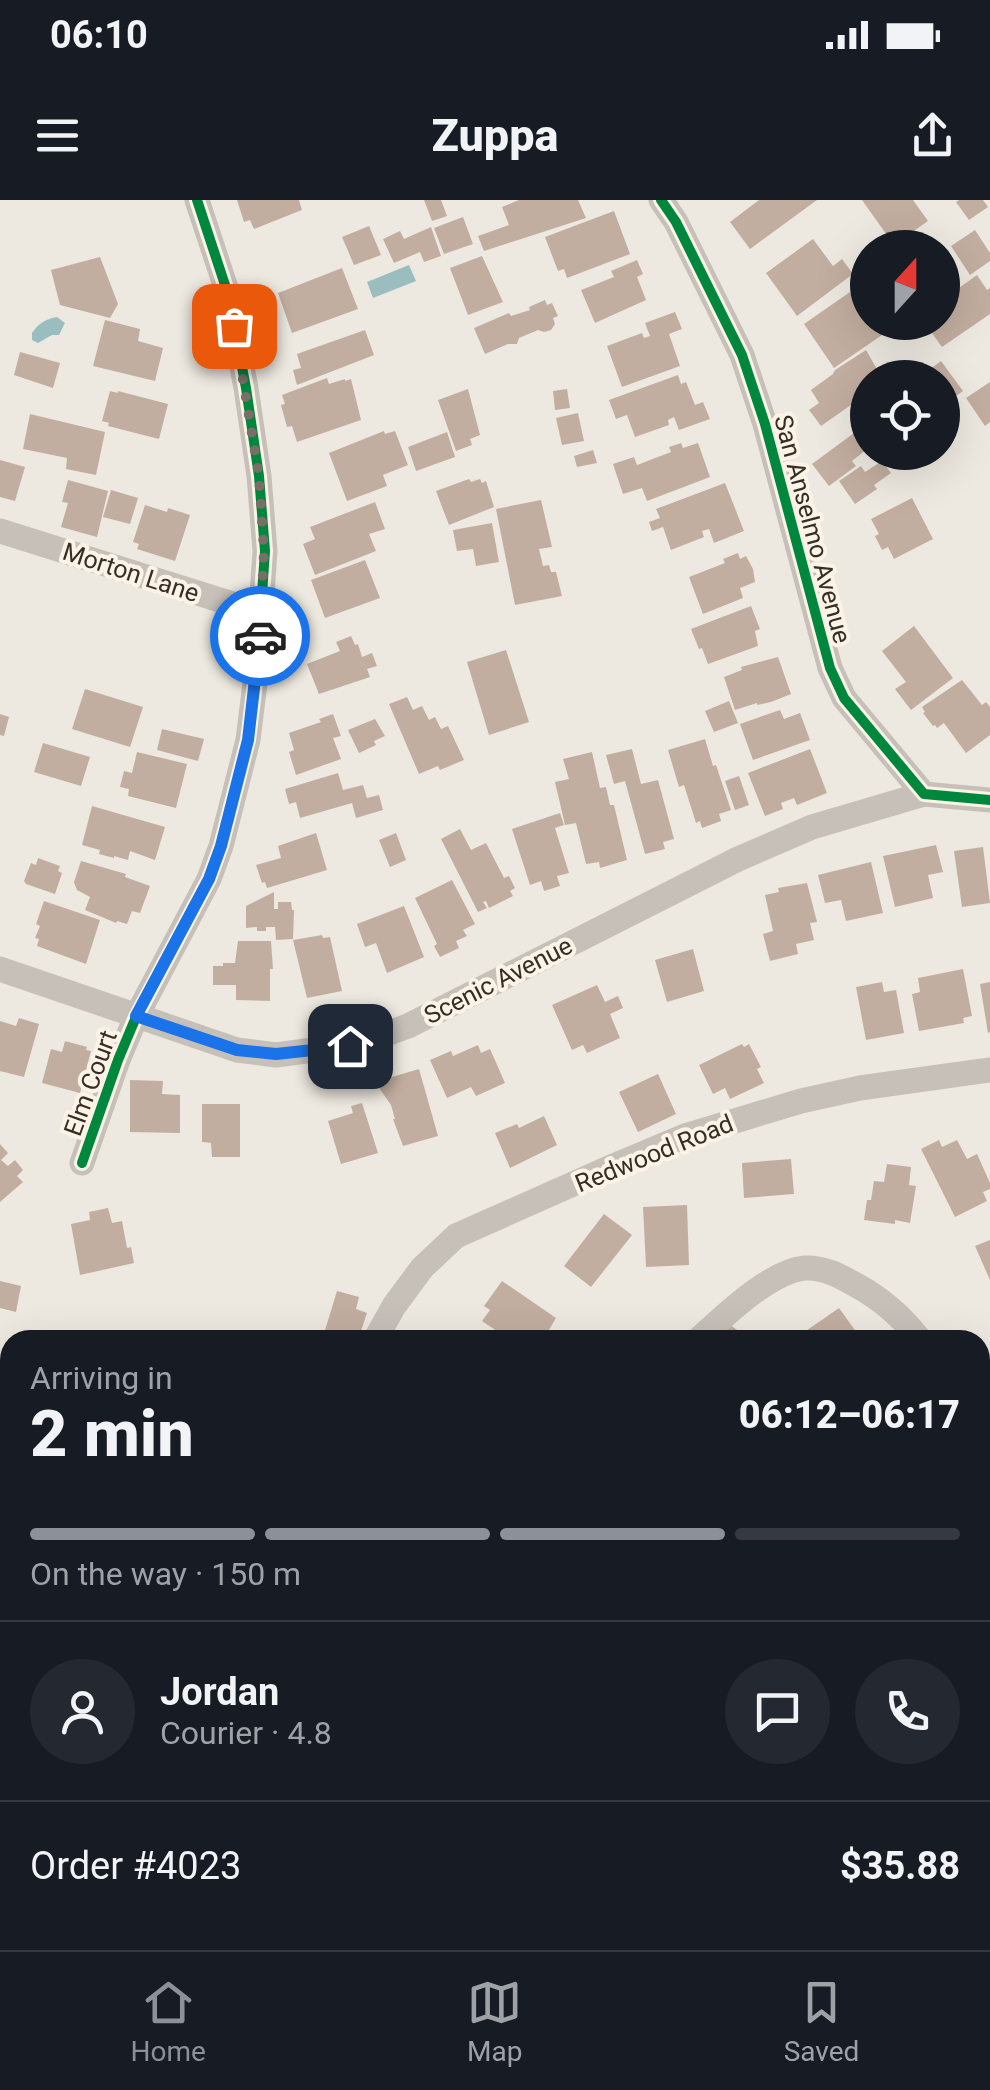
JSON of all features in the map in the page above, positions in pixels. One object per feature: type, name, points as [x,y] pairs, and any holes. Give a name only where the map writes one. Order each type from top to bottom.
[{"type":"street","name":"Elm Court","points":[[82,1163],[136,1016],[209,879],[248,740],[264,551],[259,476],[228,294],[197,200]]},
{"type":"street","name":"San Anselmo Avenue","points":[[661,200],[676,222],[742,356],[765,424],[830,668],[844,698],[924,794]]},
{"type":"street","name":"Morton Lane","points":[[0,531],[261,614]]},
{"type":"street","points":[[924,794],[990,800]]},
{"type":"street","name":"Scenic Avenue","points":[[0,969],[237,1050],[276,1054],[350,1046],[408,1026],[738,859],[812,826],[924,794]]},
{"type":"street","name":"Redwood Road","points":[[381,1330],[422,1268],[456,1236],[608,1168],[684,1136],[801,1101],[860,1088],[990,1070]]},
{"type":"street","points":[[709,1330],[769,1282],[804,1268],[831,1271],[873,1294],[910,1330]]},
{"type":"water","points":[[409,265],[416,281],[373,298],[367,282]]},
{"type":"water","points":[[57,317],[65,323],[59,335],[38,343],[32,340],[37,327]]},
{"type":"building","points":[[237,200],[299,200],[302,210],[254,229],[250,220],[244,222]]},
{"type":"building","points":[[424,200],[441,200],[447,216],[432,221]]},
{"type":"building","points":[[519,200],[578,200],[586,218],[484,251],[478,236],[509,225],[502,207]]},
{"type":"building","points":[[759,200],[817,200],[750,249],[730,222]]},
{"type":"building","points":[[862,200],[913,200],[928,221],[915,230],[883,230]]},
{"type":"building","points":[[983,200],[988,207],[969,220],[956,202]]},
{"type":"building","points":[[614,211],[630,254],[567,278],[564,269],[558,271],[545,237]]},
{"type":"building","points":[[463,217],[473,244],[444,254],[434,228]]},
{"type":"building","points":[[369,226],[381,255],[354,265],[342,237]]},
{"type":"building","points":[[431,227],[441,256],[424,262],[420,252],[394,263],[383,239],[400,231],[404,239]]},
{"type":"building","points":[[975,230],[990,253],[990,261],[970,275],[960,260],[960,240]]},
{"type":"building","points":[[813,239],[833,266],[842,259],[850,276],[797,316],[766,273]]},
{"type":"building","points":[[482,256],[503,302],[468,315],[450,268]]},
{"type":"building","points":[[100,257],[118,304],[110,318],[60,305],[51,270]]},
{"type":"building","points":[[637,260],[643,274],[637,277],[646,300],[595,323],[581,290],[614,277],[611,271]]},
{"type":"building","points":[[342,268],[358,309],[292,333],[278,293]]},
{"type":"building","points":[[977,275],[987,290],[990,288],[990,314],[960,335],[960,287]]},
{"type":"building","points":[[850,292],[850,340],[875,340],[834,368],[804,324]]},
{"type":"building","points":[[545,300],[547,305],[552,303],[558,316],[553,318],[551,330],[538,330],[519,338],[517,344],[485,354],[474,328],[509,313],[511,316],[530,310],[529,307]]},
{"type":"building","points":[[675,312],[682,329],[669,334],[680,366],[622,387],[607,346],[642,333],[644,338],[650,336],[645,323]]},
{"type":"building","points":[[105,320],[140,329],[138,341],[163,348],[155,381],[93,366]]},
{"type":"building","points":[[365,330],[374,355],[297,385],[293,370],[301,368],[297,354]]},
{"type":"building","points":[[866,350],[872,360],[850,360]]},
{"type":"building","points":[[20,352],[60,363],[53,388],[14,375]]},
{"type":"building","points":[[850,360],[850,406],[821,426],[809,410],[819,403],[811,390]]},
{"type":"building","points":[[678,375],[681,384],[686,382],[695,405],[703,402],[710,419],[679,430],[674,417],[668,420],[669,425],[635,437],[627,415],[616,419],[609,400]]},
{"type":"building","points":[[327,378],[329,384],[351,379],[361,420],[297,442],[292,426],[287,427],[282,395]]},
{"type":"building","points":[[990,382],[990,422],[985,426],[966,398]]},
{"type":"building","points":[[468,389],[480,435],[470,439],[472,445],[456,451],[438,400]]},
{"type":"building","points":[[567,389],[570,408],[555,410],[553,391]]},
{"type":"building","points":[[110,391],[168,404],[159,439],[102,421]]},
{"type":"building","points":[[578,413],[584,441],[562,445],[556,418]]},
{"type":"building","points":[[30,414],[105,432],[96,475],[66,469],[67,458],[23,449]]},
{"type":"building","points":[[384,431],[395,431],[408,465],[383,475],[387,486],[347,501],[329,453]]},
{"type":"building","points":[[447,432],[455,457],[416,471],[408,447]]},
{"type":"building","points":[[850,436],[851,470],[829,486],[812,464]]},
{"type":"building","points":[[681,443],[683,448],[698,443],[710,477],[647,501],[642,488],[623,494],[613,464],[634,457],[637,465],[671,452],[669,447]]},
{"type":"building","points":[[593,450],[597,463],[577,467],[574,456]]},
{"type":"building","points":[[0,460],[25,467],[15,501],[0,497]]},
{"type":"building","points":[[855,470],[891,473],[855,504],[839,481]]},
{"type":"building","points":[[469,479],[486,481],[494,507],[449,525],[436,491]]},
{"type":"building","points":[[68,480],[108,491],[97,537],[61,527],[68,503],[62,502]]},
{"type":"building","points":[[725,483],[744,531],[714,543],[709,529],[702,531],[704,537],[671,550],[663,527],[652,531],[649,522],[660,518],[656,509]]},
{"type":"building","points":[[111,490],[138,498],[130,524],[103,517]]},
{"type":"building","points":[[912,498],[933,539],[894,559],[888,547],[882,550],[871,519]]},
{"type":"building","points":[[541,500],[552,547],[539,549],[543,566],[549,565],[551,572],[556,572],[562,596],[515,605],[496,509]]},
{"type":"building","points":[[375,502],[385,529],[369,534],[376,551],[315,575],[303,544],[315,539],[310,527]]},
{"type":"building","points":[[145,505],[190,515],[175,561],[137,549],[139,544],[133,542]]},
{"type":"building","points":[[492,523],[499,562],[476,566],[473,549],[457,551],[453,530]]},
{"type":"building","points":[[738,553],[740,559],[746,556],[755,582],[740,588],[743,598],[703,614],[689,577],[725,563],[723,559]]},
{"type":"building","points":[[365,560],[380,598],[325,618],[311,580]]},
{"type":"building","points":[[751,606],[760,629],[755,631],[758,646],[708,664],[691,629]]},
{"type":"building","points":[[914,626],[953,678],[911,710],[895,689],[906,682],[882,651]]},
{"type":"building","points":[[351,636],[362,657],[372,653],[377,666],[367,669],[370,677],[319,694],[307,664],[340,651],[336,642]]},
{"type":"building","points":[[506,650],[529,722],[489,735],[467,662]]},
{"type":"building","points":[[778,657],[791,694],[735,710],[724,677],[742,670],[741,667]]},
{"type":"building","points":[[962,680],[982,705],[986,702],[990,707],[990,735],[966,753],[944,723],[933,726],[922,707]]},
{"type":"building","points":[[85,689],[143,707],[130,747],[72,729]]},
{"type":"building","points":[[407,697],[413,710],[422,706],[429,720],[435,717],[441,729],[448,726],[464,760],[419,774],[389,704]]},
{"type":"building","points":[[729,701],[738,723],[714,732],[705,711]]},
{"type":"building","points":[[780,710],[784,719],[800,713],[810,740],[753,760],[740,724]]},
{"type":"building","points":[[0,714],[9,717],[4,736],[0,735]]},
{"type":"building","points":[[333,714],[341,736],[333,738],[341,759],[296,775],[289,752],[294,750],[289,733]]},
{"type":"building","points":[[375,719],[385,736],[359,753],[348,730]]},
{"type":"building","points":[[162,729],[204,739],[198,761],[157,750]]},
{"type":"building","points":[[705,739],[731,810],[719,814],[721,821],[702,828],[700,821],[696,823],[684,785],[679,787],[668,750]]},
{"type":"building","points":[[43,743],[90,757],[81,786],[34,772]]},
{"type":"building","points":[[632,749],[641,784],[658,780],[674,839],[663,842],[665,849],[645,854],[625,781],[614,784],[606,755]]},
{"type":"building","points":[[810,749],[827,793],[797,805],[794,798],[781,803],[783,809],[765,816],[748,773]]},
{"type":"building","points":[[137,752],[187,764],[176,808],[128,796],[129,789],[120,787],[124,771],[132,773]]},
{"type":"building","points":[[592,752],[600,788],[606,787],[610,805],[614,805],[627,860],[600,868],[599,862],[586,864],[576,823],[565,825],[555,782],[569,779],[563,759]]},
{"type":"building","points":[[338,773],[343,790],[363,785],[367,798],[379,795],[383,810],[356,818],[352,803],[300,818],[296,802],[289,804],[285,789]]},
{"type":"building","points":[[739,776],[749,805],[735,810],[725,781]]},
{"type":"building","points":[[92,806],[165,827],[155,860],[130,851],[128,860],[114,858],[82,845]]},
{"type":"building","points":[[560,813],[564,825],[555,828],[569,873],[557,876],[560,886],[544,891],[541,881],[530,885],[512,829]]},
{"type":"building","points":[[460,829],[471,850],[486,843],[504,878],[509,876],[515,888],[510,891],[513,896],[489,908],[483,902],[487,908],[478,912],[441,839]]},
{"type":"building","points":[[316,833],[327,870],[267,888],[256,865],[281,858],[278,846]]},
{"type":"building","points":[[396,833],[406,860],[390,867],[379,840]]},
{"type":"building","points":[[936,845],[943,872],[928,875],[933,898],[895,907],[883,856]]},
{"type":"building","points":[[983,847],[990,903],[962,907],[954,851]]},
{"type":"building","points":[[38,858],[60,866],[58,871],[62,873],[55,894],[24,881],[31,863],[36,865]]},
{"type":"building","points":[[81,861],[126,874],[125,877],[150,886],[140,913],[132,911],[127,924],[85,910],[90,897],[77,890],[74,882]]},
{"type":"building","points":[[871,862],[883,913],[846,921],[841,900],[825,903],[818,875]]},
{"type":"building","points":[[452,880],[475,924],[463,930],[467,936],[456,941],[459,948],[440,957],[415,898]]},
{"type":"building","points":[[807,883],[817,922],[810,923],[814,940],[796,944],[798,954],[770,961],[763,934],[773,931],[765,895],[779,892],[778,888]]},
{"type":"building","points":[[274,892],[274,909],[278,909],[278,902],[291,902],[293,939],[276,940],[275,927],[266,927],[266,931],[246,928],[246,906]]},
{"type":"building","points":[[44,901],[100,920],[86,964],[37,946],[39,939],[35,938],[40,926],[36,924]]},
{"type":"building","points":[[404,906],[424,957],[387,973],[376,943],[365,947],[357,924]]},
{"type":"building","points":[[330,937],[342,991],[307,998],[293,940]]},
{"type":"building","points":[[238,941],[271,941],[270,1001],[236,1000],[236,985],[213,985],[213,966],[235,963]]},
{"type":"building","points":[[693,949],[704,991],[667,1002],[655,960]]},
{"type":"building","points":[[963,969],[972,1016],[963,1018],[964,1023],[919,1031],[912,994],[920,992],[918,978]]},
{"type":"building","points":[[882,982],[884,992],[896,990],[904,1033],[866,1040],[856,987]]},
{"type":"building","points":[[990,982],[990,1032],[988,1033],[980,984]]},
{"type":"building","points":[[597,985],[605,1002],[618,996],[623,1008],[610,1014],[620,1038],[587,1053],[583,1045],[572,1050],[552,1005]]},
{"type":"building","points":[[19,1018],[39,1024],[24,1077],[0,1071],[0,1021],[16,1026]]},
{"type":"building","points":[[65,1041],[91,1051],[80,1093],[42,1083],[51,1049],[62,1052]]},
{"type":"building","points":[[749,1044],[764,1083],[730,1099],[725,1088],[713,1094],[699,1065]]},
{"type":"building","points":[[478,1045],[481,1053],[490,1049],[505,1083],[476,1096],[471,1087],[447,1098],[430,1060],[451,1051],[453,1056]]},
{"type":"building","points":[[419,1069],[438,1136],[403,1146],[391,1105],[375,1082]]},
{"type":"building","points":[[658,1074],[676,1114],[638,1132],[619,1092]]},
{"type":"building","points":[[130,1080],[163,1081],[162,1094],[180,1095],[180,1133],[130,1132]]},
{"type":"building","points":[[362,1103],[378,1153],[341,1164],[328,1121],[353,1113],[351,1106]]},
{"type":"building","points":[[202,1104],[240,1104],[240,1157],[212,1157],[211,1143],[202,1142]]},
{"type":"building","points":[[544,1116],[557,1145],[510,1168],[495,1133],[517,1124],[519,1128]]},
{"type":"building","points":[[939,1140],[942,1147],[957,1140],[967,1159],[977,1154],[990,1183],[990,1189],[983,1192],[987,1201],[955,1217],[921,1149]]},
{"type":"building","points":[[0,1144],[8,1153],[1,1160],[8,1166],[15,1160],[23,1170],[17,1176],[23,1182],[0,1202]]},
{"type":"building","points":[[791,1159],[794,1194],[744,1198],[742,1163]]},
{"type":"building","points":[[887,1164],[911,1167],[909,1185],[916,1186],[910,1223],[864,1220],[874,1181],[884,1182]]},
{"type":"building","points":[[687,1205],[689,1265],[646,1267],[643,1207]]},
{"type":"building","points":[[108,1208],[112,1223],[122,1221],[134,1263],[80,1275],[71,1224],[90,1220],[89,1212]]},
{"type":"building","points":[[604,1214],[632,1235],[591,1287],[564,1266]]},
{"type":"building","points":[[990,1240],[990,1280],[975,1246]]},
{"type":"building","points":[[0,1281],[21,1286],[16,1312],[0,1308]]},
{"type":"building","points":[[502,1281],[556,1318],[549,1330],[495,1330],[482,1321],[490,1310],[484,1306]]},
{"type":"building","points":[[337,1291],[359,1297],[356,1309],[367,1313],[361,1330],[325,1330]]},
{"type":"building","points":[[839,1308],[855,1330],[807,1330]]},
{"type":"building","points":[[726,1322],[737,1330],[721,1330]]},
{"type":"cycle path","points":[[82,1163],[136,1017],[209,879],[221,846],[248,740],[257,667],[265,551],[259,476],[228,294],[197,200]]},
{"type":"cycle path","points":[[661,200],[676,222],[742,355],[765,424],[830,668],[844,698],[924,794],[990,800]]},
{"type":"way so far","points":[[234,326],[259,476],[264,551],[260,636]]},
{"type":"route","points":[[260,636],[248,740],[221,846],[209,879],[136,1016],[237,1050],[276,1054],[350,1046]]}]
